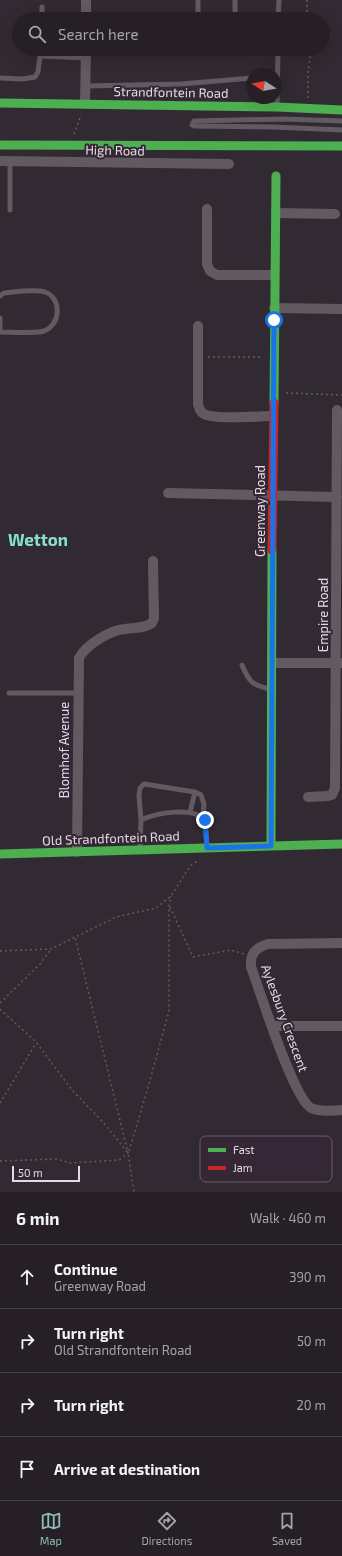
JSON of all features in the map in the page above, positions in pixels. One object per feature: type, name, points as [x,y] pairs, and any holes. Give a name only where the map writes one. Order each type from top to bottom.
[{"type":"street","points":[[86,0],[86,12]]},
{"type":"street","points":[[85,104],[86,56]]},
{"type":"street","name":"Strandfontein Road","points":[[0,103],[277,107],[342,110]]},
{"type":"street","points":[[0,145],[342,146]]},
{"type":"street","name":"High Road","points":[[5,161],[229,164]]},
{"type":"street","name":"Greenway Road","points":[[271,846],[274,275],[276,176]]},
{"type":"street","points":[[207,209],[207,264],[210,271],[217,275],[274,275]]},
{"type":"street","points":[[276,213],[335,214]]},
{"type":"street","points":[[274,308],[342,309]]},
{"type":"street","points":[[198,326],[198,404],[203,414],[215,417],[273,416]]},
{"type":"street","name":"Empire Road","points":[[308,797],[328,796],[332,795],[334,792],[339,663],[337,496],[340,461],[337,410]]},
{"type":"street","points":[[168,493],[337,496]]},
{"type":"street","name":"Blomhof Avenue","points":[[77,852],[78,661],[86,650],[103,637],[114,631],[125,628],[142,628],[152,623],[154,612],[153,562]]},
{"type":"street","points":[[272,663],[339,663]]},
{"type":"street","name":"Old Strandfontein Road","points":[[0,854],[342,844]]},
{"type":"street","name":"Aylesbury Crescent","points":[[342,943],[268,944],[260,946],[255,950],[252,956],[252,967],[272,1026],[288,1069],[304,1101],[311,1108],[323,1110],[342,1110]]},
{"type":"street","points":[[272,1026],[342,1026]]},
{"type":"lane","points":[[198,0],[198,12]]},
{"type":"lane","points":[[235,0],[235,12]]},
{"type":"lane","points":[[278,12],[279,0]]},
{"type":"lane","points":[[42,7],[42,12]]},
{"type":"lane","points":[[0,78],[22,79],[35,77],[39,66],[40,56]]},
{"type":"lane","points":[[277,68],[278,56]]},
{"type":"lane","points":[[85,86],[181,84],[246,79]]},
{"type":"lane","points":[[342,121],[284,119],[194,121],[192,124],[194,126],[342,130]]},
{"type":"lane","points":[[5,161],[10,210]]},
{"type":"lane","points":[[0,296],[4,292],[45,292],[54,298],[58,312],[53,323],[43,331],[0,332],[0,318]]},
{"type":"lane","points":[[242,665],[247,678],[252,683],[256,686],[271,690]]},
{"type":"lane","points":[[9,693],[78,693]]},
{"type":"lane","points":[[140,850],[141,820],[138,796],[140,788],[144,784],[195,792],[201,795],[203,798],[203,817],[205,820],[207,848]]},
{"type":"lane","points":[[190,812],[195,792]]},
{"type":"lane","points":[[141,820],[158,814],[190,812],[203,817]]},
{"type":"path","points":[[307,0],[307,12]]},
{"type":"path","points":[[308,102],[308,71],[311,56]]},
{"type":"path","points":[[70,145],[85,104]]},
{"type":"path","points":[[198,357],[274,357]]},
{"type":"path","points":[[274,394],[342,395]]},
{"type":"path","points":[[0,1161],[57,1158],[70,1162],[119,1160],[128,1153],[169,1011],[169,906],[172,896],[190,866],[201,859]]},
{"type":"path","points":[[0,951],[51,949],[116,917],[156,908],[172,896]]},
{"type":"path","points":[[169,906],[193,957],[231,950],[252,956]]},
{"type":"path","points":[[75,938],[128,1153],[134,1192]]},
{"type":"path","points":[[0,1003],[40,964],[51,949]]},
{"type":"path","points":[[0,1009],[36,1042],[72,1090],[103,1122],[128,1153]]},
{"type":"path","points":[[0,1103],[36,1042]]},
{"type":"traffic: fast","points":[[0,103],[277,107],[342,110]]},
{"type":"traffic: fast","points":[[0,145],[342,146]]},
{"type":"traffic: fast","points":[[274,403],[276,176]]},
{"type":"traffic: fast","points":[[271,846],[272,550]]},
{"type":"traffic: fast","points":[[0,854],[342,844]]},
{"type":"traffic: jam","points":[[272,550],[274,403]]},
{"type":"district","name":"Wetton","points":[[38,540]]},
{"type":"route","points":[[205,820],[207,848],[271,846],[274,320]]}]
